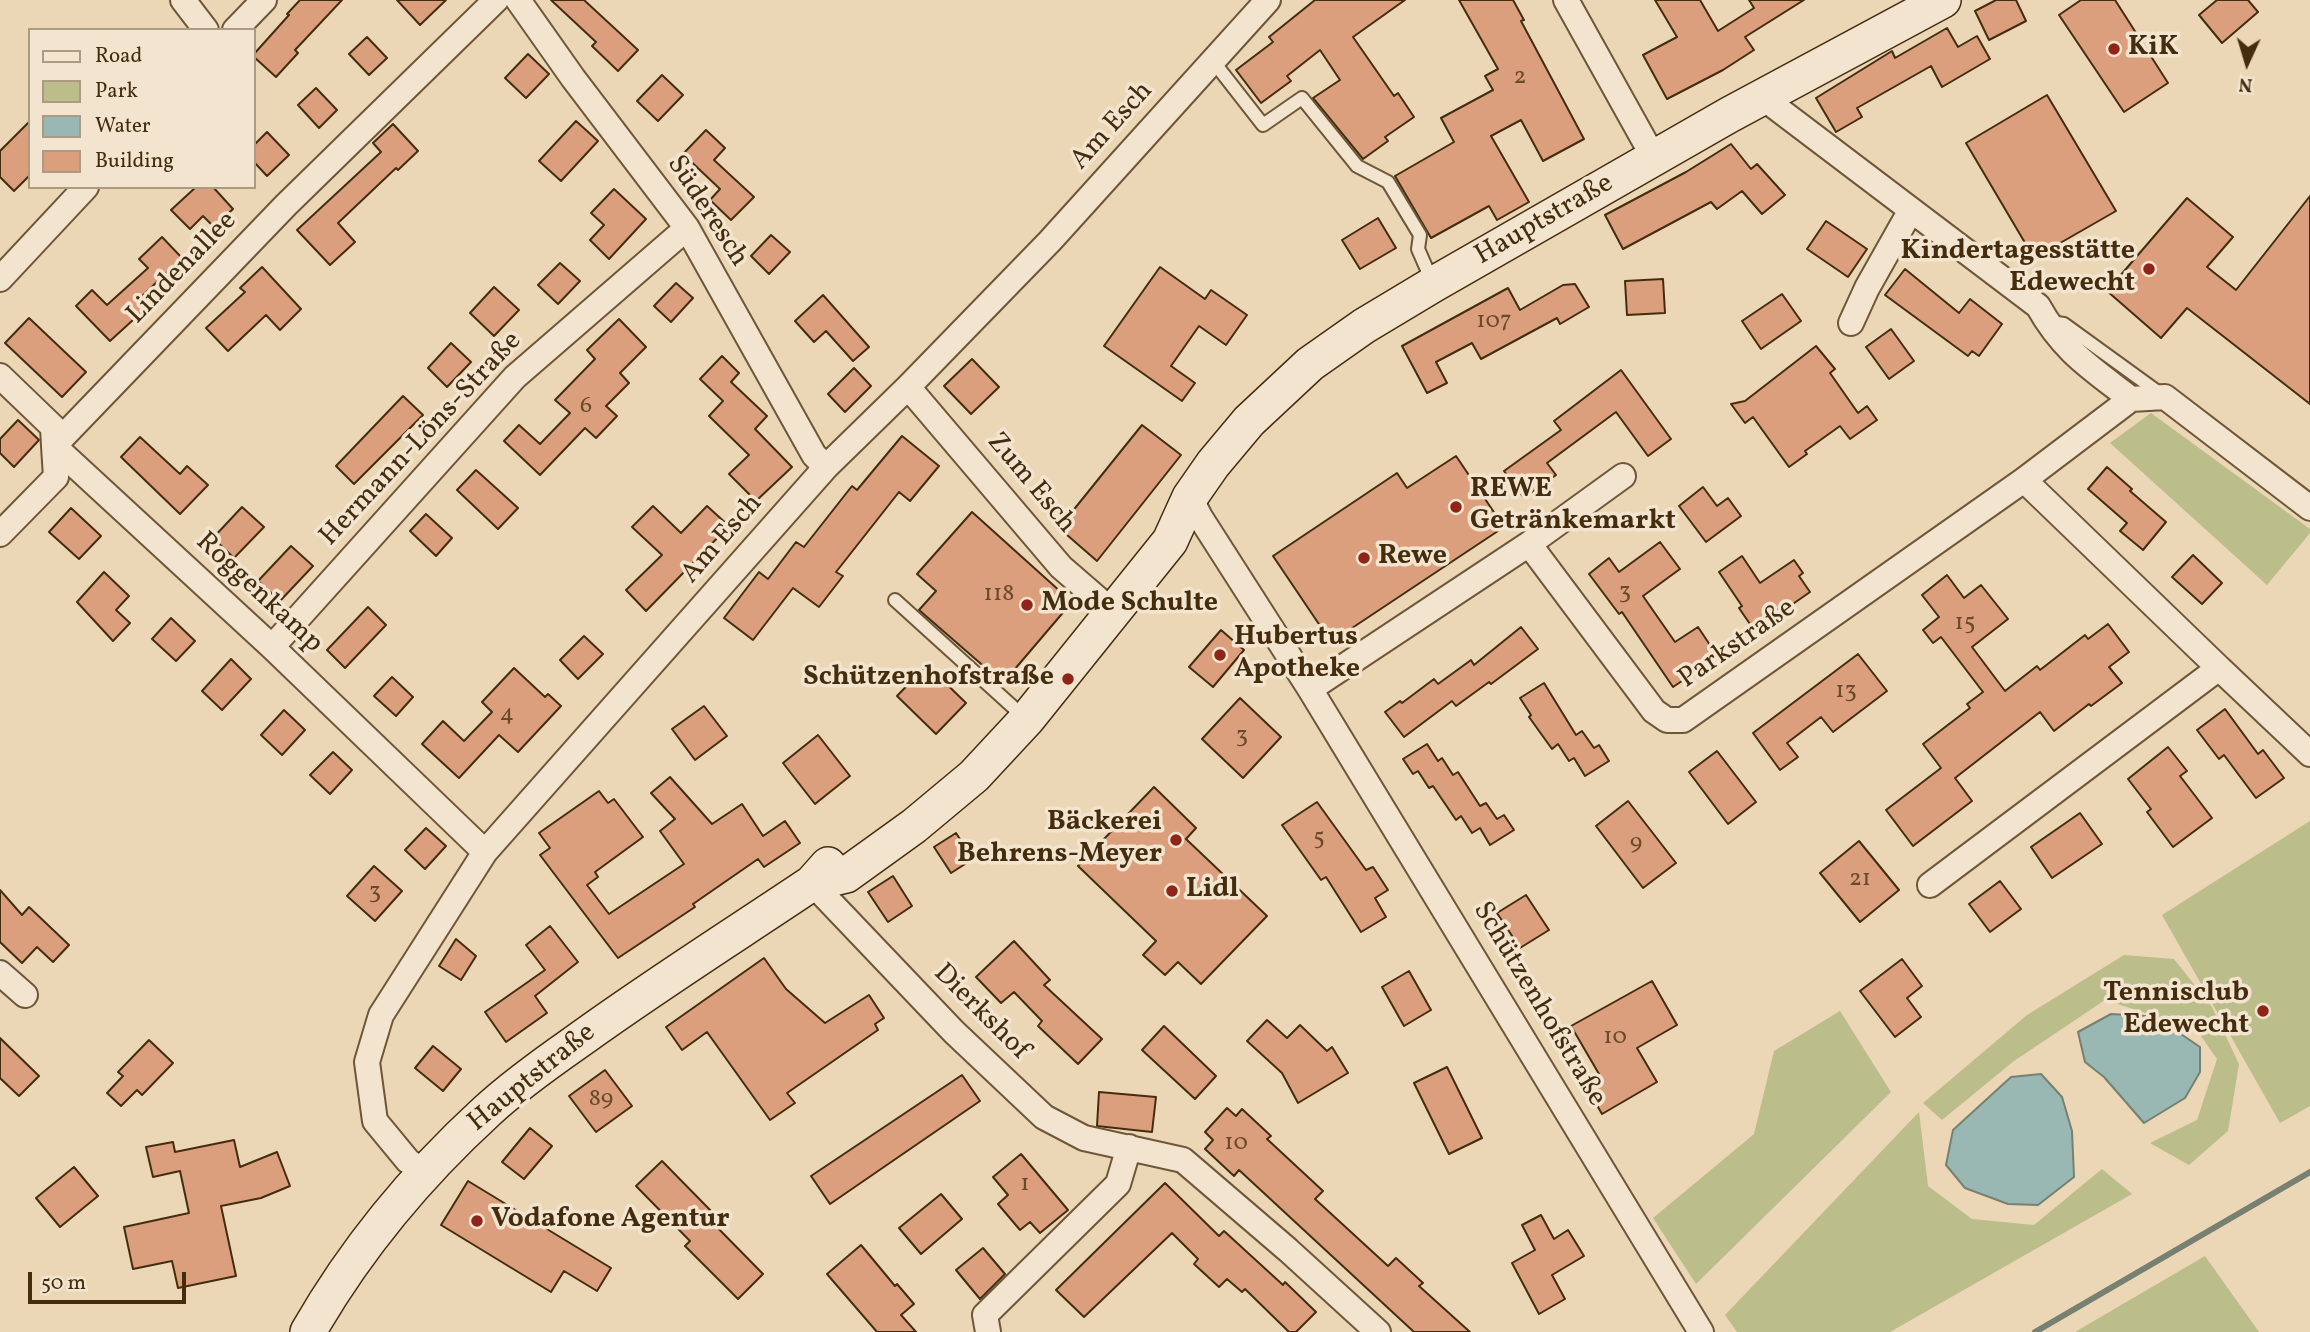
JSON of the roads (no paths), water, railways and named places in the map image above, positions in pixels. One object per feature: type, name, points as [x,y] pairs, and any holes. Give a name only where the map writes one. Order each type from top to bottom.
[{"type":"main road","name":"Hauptstraße","points":[[308,1332],[328,1296],[393,1207],[488,1110],[525,1079],[624,1008],[812,883],[832,862],[904,811],[1020,713],[1105,606],[1154,528],[1190,497],[1213,464],[1278,392],[1310,364],[1364,326],[1434,284],[1654,158],[1942,0]]},
{"type":"street","points":[[183,0],[204,28]]},
{"type":"street","points":[[238,28],[264,0]]},
{"type":"street","name":"Lindenallee","points":[[54,446],[286,205],[496,0]]},
{"type":"street","name":"Süderesch","points":[[518,0],[573,78],[688,228],[814,455],[827,467]]},
{"type":"street","name":"Am Esch","points":[[425,1172],[408,1161],[375,1121],[367,1062],[381,1015],[485,852],[827,467],[1050,241],[1268,0]]},
{"type":"street","points":[[1566,0],[1654,158]]},
{"type":"street","points":[[1768,95],[1774,106],[2038,306],[2064,345],[2131,399],[2165,397],[2310,508]]},
{"type":"street","points":[[0,279],[84,189]]},
{"type":"street","points":[[1851,323],[1867,288],[1911,210]]},
{"type":"street","name":"Hermann-Löns-Straße","points":[[272,647],[514,377],[688,228]]},
{"type":"street","name":"Roggenkamp","points":[[0,376],[53,427],[54,446],[272,647],[485,852]]},
{"type":"street","name":"Zum Esch","points":[[908,387],[1061,566],[1105,606]]},
{"type":"street","name":"Parkstraße","points":[[1529,544],[1654,711],[1667,720],[1683,720],[2024,480],[2131,399]]},
{"type":"street","points":[[0,534],[56,477],[54,446]]},
{"type":"street","points":[[1310,690],[1529,544],[1623,476]]},
{"type":"street","points":[[2024,480],[2310,754]]},
{"type":"street","name":"Schützenhofstraße","points":[[1190,497],[1310,690],[1688,1321],[1701,1332]]},
{"type":"street","points":[[1930,885],[2219,668]]},
{"type":"street","name":"Dierkshof","points":[[812,883],[954,1032],[1044,1117],[1084,1138],[1183,1160],[1378,1332]]},
{"type":"street","points":[[0,972],[25,995]]},
{"type":"street","points":[[988,1332],[985,1315],[1118,1184],[1129,1147]]},
{"type":"lane","points":[[1213,61],[1263,125],[1302,97],[1357,166],[1388,182],[1420,235],[1418,250],[1434,284]]},
{"type":"lane","points":[[2047,322],[2064,324],[2165,397]]},
{"type":"lane","points":[[895,600],[1020,713]]},
{"type":"water","points":[[2111,1014],[2145,1016],[2178,1032],[2200,1047],[2200,1072],[2185,1098],[2144,1123],[2104,1077],[2085,1062],[2078,1032]]},
{"type":"water","points":[[2041,1074],[2062,1097],[2072,1131],[2074,1177],[2038,1205],[2008,1204],[1965,1188],[1946,1165],[1953,1130],[2011,1077]]},
{"type":"waterway","points":[[2035,1332],[2310,1172]]},
{"type":"place","name":"KiK","points":[[2114,49]]},
{"type":"place","name":"Kindertagesstätte Edewecht","points":[[2149,269]]},
{"type":"place","name":"REWE Getränkemarkt","points":[[1456,507]]},
{"type":"place","name":"Rewe","points":[[1364,558]]},
{"type":"place","name":"Mode Schulte","points":[[1027,605]]},
{"type":"place","name":"Hubertus Apotheke","points":[[1220,655]]},
{"type":"place","name":"Schützenhofstraße","points":[[1068,679]]},
{"type":"place","name":"Bäckerei Behrens-Meyer","points":[[1176,840]]},
{"type":"place","name":"Lidl","points":[[1172,891]]},
{"type":"place","name":"Tennisclub Edewecht","points":[[2263,1011]]},
{"type":"place","name":"Vodafone Agentur","points":[[477,1221]]}]
